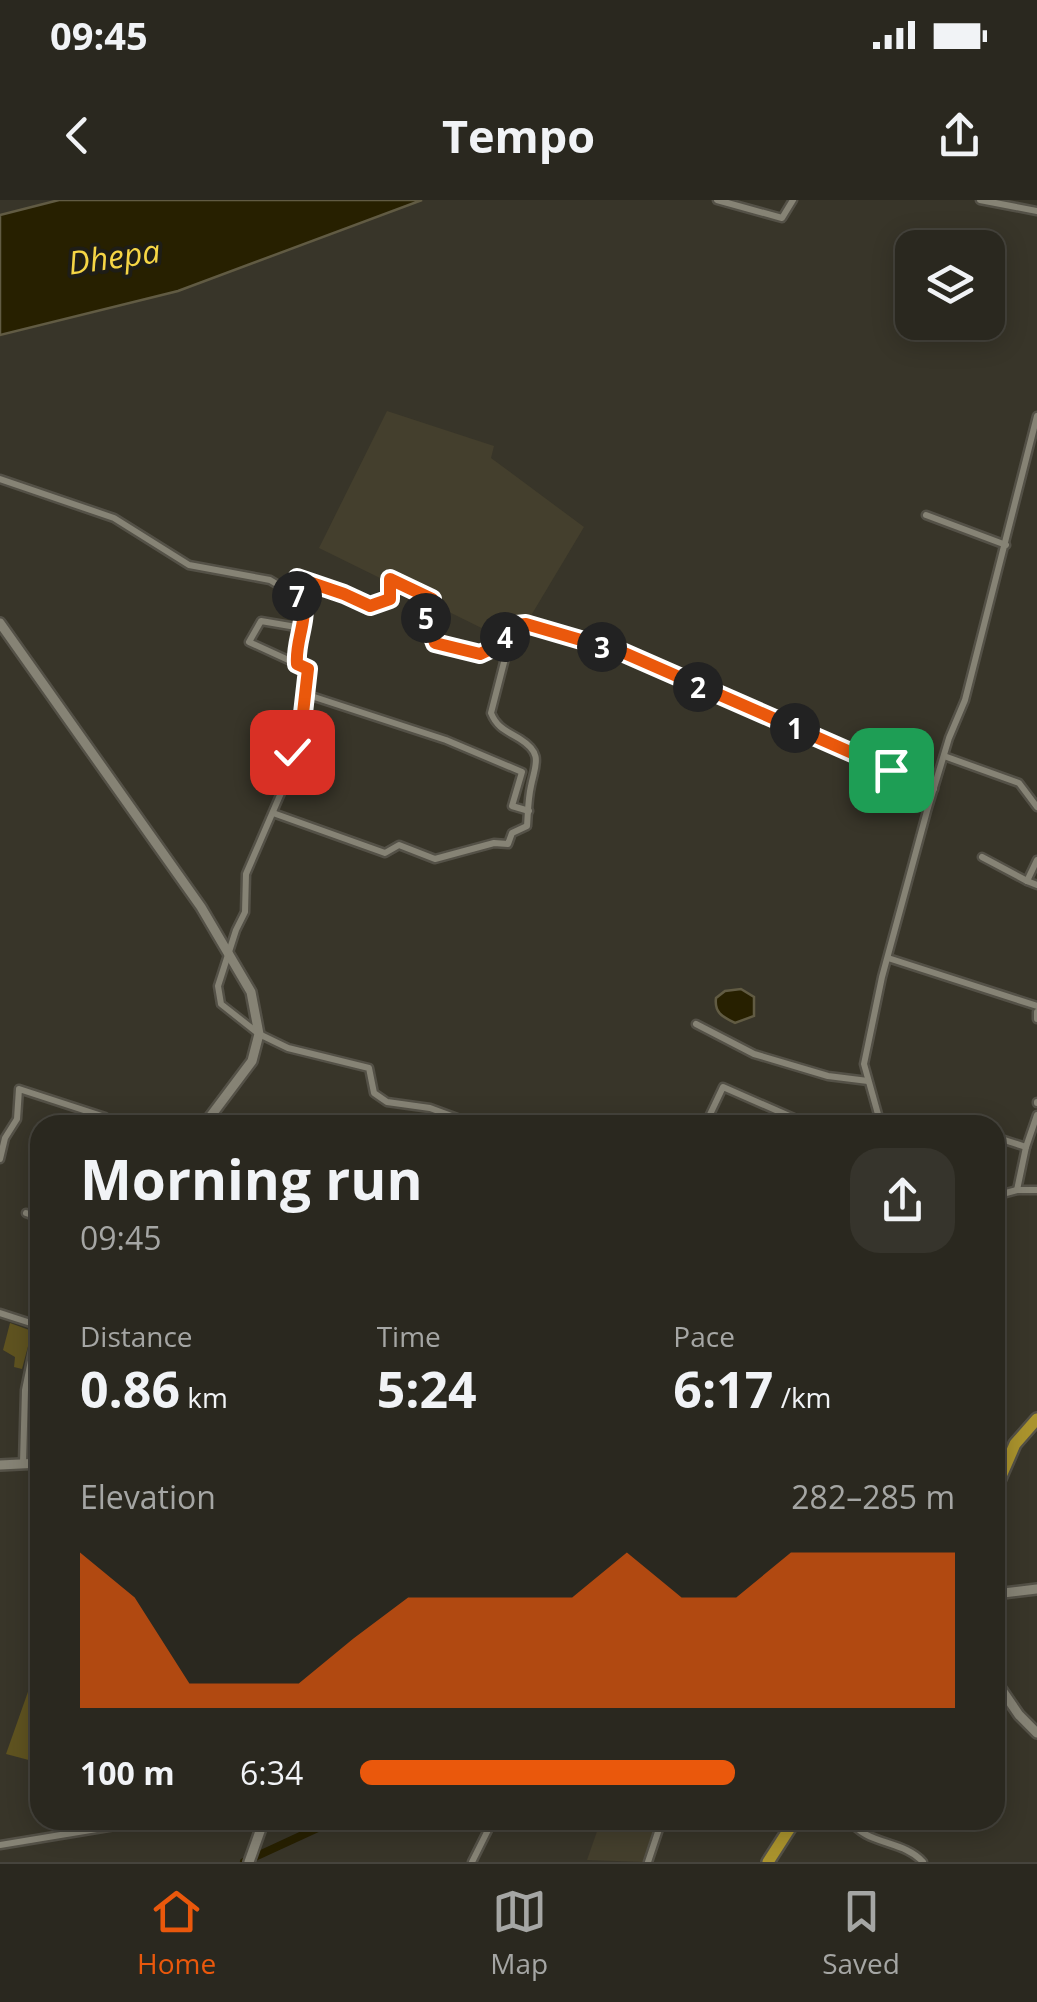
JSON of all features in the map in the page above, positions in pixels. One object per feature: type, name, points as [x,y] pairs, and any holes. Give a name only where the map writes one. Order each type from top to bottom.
[{"type":"highway","points":[[1005,1467],[1015,1444],[1037,1418]]},
{"type":"highway","points":[[768,1862],[789,1830]]},
{"type":"street","points":[[717,200],[782,218],[793,200]]},
{"type":"street","points":[[980,200],[1037,212]]},
{"type":"street","points":[[878,1115],[864,1064],[888,958],[934,789],[965,700],[1037,416]]},
{"type":"street","points":[[0,479],[114,518],[189,565],[256,576],[303,600],[306,616],[296,651],[297,664]]},
{"type":"street","points":[[926,515],[1006,545]]},
{"type":"street","points":[[290,592],[297,578],[370,606],[390,599],[390,579],[432,599],[426,618],[435,643],[480,654],[488,652],[512,629],[526,624],[622,652],[934,789]]},
{"type":"street","points":[[302,628],[262,621],[249,642],[308,669],[302,722],[284,786],[246,874],[245,912],[218,986],[221,1004],[259,1034],[288,1048],[369,1068],[374,1092],[388,1102],[449,1115]]},
{"type":"street","points":[[0,623],[201,907],[251,992],[259,1034],[252,1061],[212,1115]]},
{"type":"street","points":[[273,813],[385,853],[399,845],[435,859],[494,843],[508,844],[512,833],[527,826],[531,785],[538,769],[535,754],[526,742],[496,725],[491,714],[512,629]]},
{"type":"street","points":[[304,694],[446,740],[522,772],[512,806],[528,810]]},
{"type":"street","points":[[944,756],[1019,784],[1037,807]]},
{"type":"street","points":[[982,857],[1037,886]]},
{"type":"street","points":[[1027,881],[1037,860]]},
{"type":"street","points":[[888,958],[1037,1012]]},
{"type":"street","points":[[696,1024],[754,1054],[828,1076],[868,1081]]},
{"type":"street","points":[[710,1115],[723,1087],[787,1115]]},
{"type":"street","points":[[0,1158],[16,1119],[19,1089],[100,1115]]},
{"type":"street","points":[[1016,1190],[1037,1115]]},
{"type":"street","points":[[1005,1140],[1026,1147]]},
{"type":"street","points":[[1005,1193],[1037,1190]]},
{"type":"street","points":[[26,1213],[30,1214]]},
{"type":"street","points":[[0,1313],[30,1323]]},
{"type":"street","points":[[23,1463],[25,1390],[30,1367]]},
{"type":"street","points":[[0,1466],[30,1463]]},
{"type":"street","points":[[1005,1593],[1037,1590]]},
{"type":"street","points":[[1005,1695],[1037,1734]]},
{"type":"street","points":[[0,1844],[88,1830]]},
{"type":"street","points":[[250,1859],[260,1830]]},
{"type":"street","points":[[472,1862],[489,1830]]},
{"type":"street","points":[[648,1862],[659,1830]]},
{"type":"street","points":[[856,1830],[913,1850],[923,1862]]},
{"type":"shaded area","points":[[387,411],[494,446],[491,458],[584,527],[514,644],[319,548]]},
{"type":"shaded area","points":[[10,1323],[30,1330],[22,1369],[14,1367],[15,1357],[3,1350]]},
{"type":"shaded area","points":[[29,1689],[30,1689],[30,1760],[6,1754]]},
{"type":"shaded area","points":[[598,1830],[654,1830],[645,1862],[587,1860]]},
{"type":"water","name":"Dhepa","points":[[59,200],[422,200],[178,291],[0,335],[0,215]]},
{"type":"water","points":[[741,989],[754,997],[754,1016],[735,1023],[718,1011],[716,998],[725,991]]},
{"type":"waterway","points":[[244,1862],[313,1830]]},
{"type":"route","points":[[292,752],[302,722],[308,669],[297,664],[296,651],[306,616],[303,600],[290,592],[297,578],[370,606],[390,599],[390,579],[432,599],[426,618],[435,643],[480,654],[497,646],[516,625],[526,624],[622,652],[891,770]]}]
